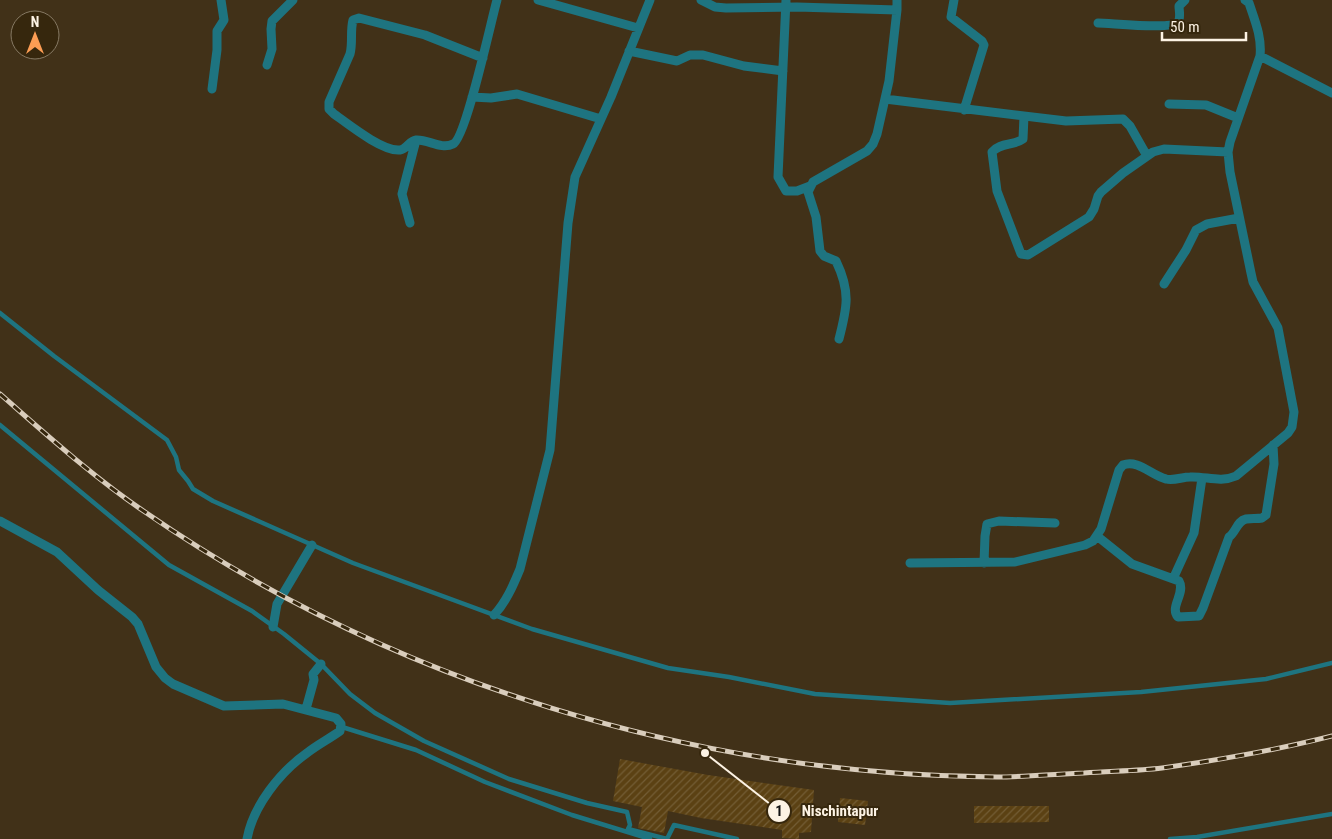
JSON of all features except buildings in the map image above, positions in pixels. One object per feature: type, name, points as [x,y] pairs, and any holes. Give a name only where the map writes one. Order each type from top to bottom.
[{"type":"street","points":[[212,89],[217,50],[216,31],[224,20],[221,0]]},
{"type":"street","points":[[267,65],[272,49],[272,21],[293,0]]},
{"type":"street","points":[[483,58],[417,32],[388,27],[359,18],[353,20],[350,54],[329,102],[329,109],[385,148],[400,150],[416,140],[446,146],[456,142],[461,133],[472,97],[483,58],[497,0]]},
{"type":"street","points":[[538,0],[638,28]]},
{"type":"street","points":[[494,615],[513,587],[520,570],[550,450],[567,228],[574,177],[601,119],[650,0]]},
{"type":"street","points":[[701,0],[715,7],[726,8],[786,4],[897,10]]},
{"type":"street","points":[[786,4],[778,177],[786,191],[797,191],[810,186],[813,182],[866,150],[872,144],[877,134],[891,69],[897,10],[896,0]]},
{"type":"street","points":[[954,0],[951,17],[982,41],[984,45],[964,110]]},
{"type":"street","points":[[1098,23],[1151,26],[1173,25],[1178,22],[1179,6],[1185,0]]},
{"type":"street","points":[[910,563],[1015,562],[1085,545],[1092,542],[1101,529],[1119,470],[1123,465],[1133,463],[1167,480],[1193,477],[1225,480],[1236,476],[1292,427],[1294,412],[1278,328],[1253,282],[1230,172],[1228,152],[1260,56],[1260,35],[1249,3],[1245,0]]},
{"type":"street","points":[[629,51],[677,61],[696,54],[744,66],[783,71]]},
{"type":"street","points":[[1260,56],[1332,93]]},
{"type":"street","points":[[472,97],[491,98],[517,94],[601,119]]},
{"type":"street","points":[[885,99],[1066,121],[1123,119],[1130,126],[1147,156]]},
{"type":"street","points":[[1169,104],[1206,105],[1238,118]]},
{"type":"street","points":[[1024,116],[1023,139],[1019,142],[998,146],[992,152],[997,191],[1020,254],[1024,255],[1089,217],[1101,192],[1123,173],[1159,149],[1228,152]]},
{"type":"street","points":[[410,223],[402,194],[416,140]]},
{"type":"street","points":[[810,186],[809,198],[816,217],[818,246],[824,256],[836,261],[846,288],[847,308],[839,339]]},
{"type":"street","points":[[1164,284],[1186,250],[1196,230],[1206,224],[1239,218]]},
{"type":"street","points":[[1097,536],[1132,564],[1179,581],[1181,590],[1174,612],[1175,615],[1178,617],[1199,616],[1204,608],[1229,537],[1241,521],[1262,518],[1266,515],[1274,464],[1273,445]]},
{"type":"street","points":[[1174,579],[1194,533],[1202,478]]},
{"type":"street","points":[[0,521],[57,552],[138,624],[156,667],[173,684],[224,706],[283,704],[336,718],[341,724],[342,728],[340,731],[306,753],[286,770],[258,809],[247,839]]},
{"type":"street","points":[[984,563],[987,524],[999,521],[1055,523]]},
{"type":"street","points":[[274,627],[277,604],[283,597],[312,545]]},
{"type":"street","points":[[306,709],[314,680],[313,674],[321,664]]},
{"type":"lane","points":[[0,313],[54,356],[167,440],[176,457],[179,470],[193,489],[213,501],[353,563],[532,629],[668,668],[729,677],[815,694],[950,703],[1141,692],[1266,679],[1332,663]]},
{"type":"lane","points":[[0,425],[168,565],[252,611],[321,664],[350,694],[375,713],[424,741],[509,779],[626,812],[630,825],[628,829],[667,839],[674,825],[737,839]]},
{"type":"lane","points":[[342,728],[406,746],[494,785],[572,815],[650,839]]},
{"type":"lane","points":[[1170,839],[1207,835],[1332,814]]},
{"type":"railway","points":[[0,394],[89,470],[145,512],[240,572],[340,625],[444,670],[551,708],[660,737],[771,759],[884,772],[997,777],[1162,768],[1248,754],[1332,736]]},
{"type":"place","name":"Nischintapur","points":[[705,753]]}]
